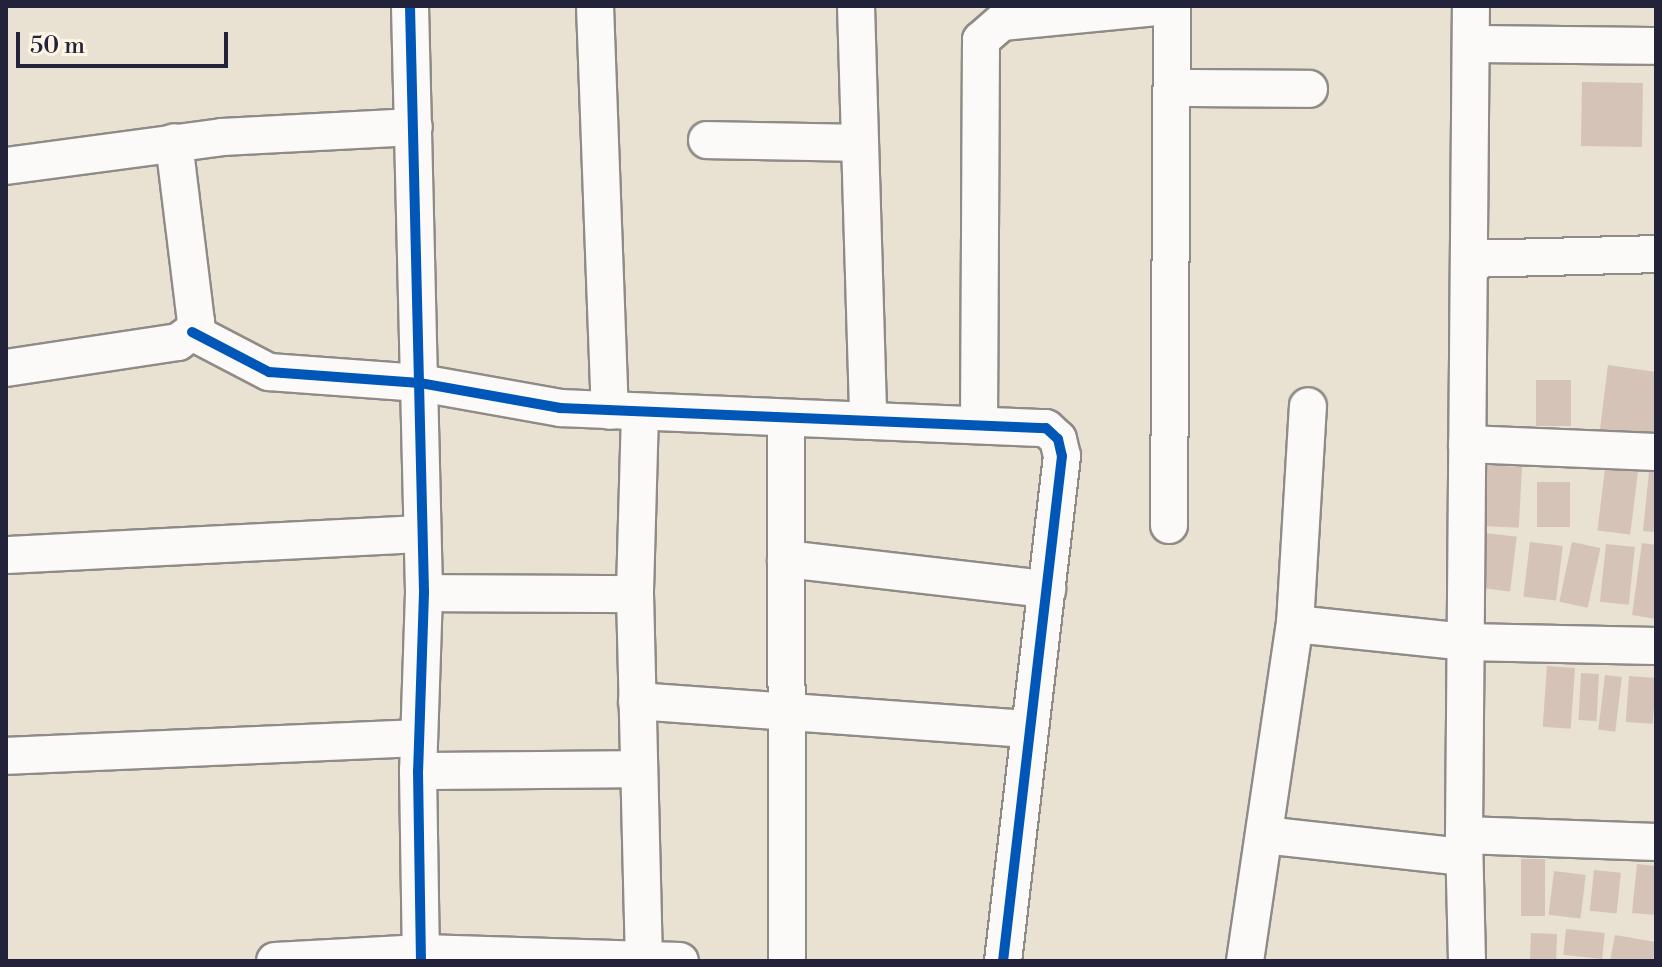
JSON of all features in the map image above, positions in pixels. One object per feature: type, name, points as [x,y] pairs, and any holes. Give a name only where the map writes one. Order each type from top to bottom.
[{"type":"street","points":[[410,6],[424,593],[419,755],[422,957]]},
{"type":"street","points":[[595,6],[635,594],[644,957]]},
{"type":"street","points":[[856,6],[868,421]]},
{"type":"street","points":[[979,424],[981,40],[1002,22],[1171,6],[1169,525]]},
{"type":"street","points":[[1467,961],[1464,846],[1471,6]]},
{"type":"street","points":[[1471,44],[1656,46]]},
{"type":"street","points":[[1172,88],[1309,89]]},
{"type":"street","points":[[6,166],[174,142],[414,127]]},
{"type":"street","points":[[707,140],[860,143]]},
{"type":"street","points":[[6,368],[178,342],[192,332],[196,322],[174,142]]},
{"type":"street","points":[[1469,259],[1656,254]]},
{"type":"street","points":[[192,332],[269,372],[420,383],[508,401],[625,412],[1031,425],[1046,428],[1058,439],[1062,456],[1003,961]]},
{"type":"street","points":[[1245,961],[1295,624],[1308,406]]},
{"type":"street","points":[[786,419],[787,961]]},
{"type":"street","points":[[1467,444],[1656,452]]},
{"type":"street","points":[[6,555],[421,534]]},
{"type":"street","points":[[786,559],[1047,589]]},
{"type":"street","points":[[424,593],[635,594]]},
{"type":"street","points":[[1295,624],[1465,642],[1656,646]]},
{"type":"street","points":[[637,701],[1030,729]]},
{"type":"street","points":[[6,756],[419,755],[637,769]]},
{"type":"street","points":[[1264,835],[1464,846],[1656,842]]},
{"type":"street","points":[[275,961],[422,957],[644,957],[680,961]]},
{"type":"building","points":[[1582,82],[1643,83],[1642,147],[1581,146]]},
{"type":"building","points":[[1608,365],[1656,372],[1655,437],[1600,430]]},
{"type":"building","points":[[1536,380],[1571,380],[1571,426],[1536,426]]},
{"type":"building","points":[[1606,461],[1639,465],[1630,534],[1597,530]]},
{"type":"building","points":[[1485,465],[1522,467],[1519,528],[1482,526]]},
{"type":"building","points":[[1649,472],[1656,472],[1656,532],[1643,531]]},
{"type":"building","points":[[1537,482],[1570,482],[1570,527],[1537,527]]},
{"type":"building","points":[[1477,532],[1517,537],[1510,591],[1470,587]]},
{"type":"building","points":[[1530,542],[1563,546],[1556,601],[1523,597]]},
{"type":"building","points":[[1572,542],[1600,548],[1588,608],[1559,602]]},
{"type":"building","points":[[1642,543],[1656,545],[1656,619],[1632,615]]},
{"type":"building","points":[[1606,544],[1635,547],[1629,605],[1600,602]]},
{"type":"building","points":[[1547,666],[1575,668],[1571,729],[1543,727]]},
{"type":"building","points":[[1581,673],[1599,674],[1597,721],[1579,720]]},
{"type":"building","points":[[1605,675],[1622,677],[1615,732],[1598,730]]},
{"type":"building","points":[[1629,676],[1656,678],[1653,724],[1626,722]]},
{"type":"building","points":[[1521,859],[1545,859],[1545,916],[1521,916]]},
{"type":"building","points":[[1637,864],[1656,866],[1656,915],[1632,913]]},
{"type":"building","points":[[1594,870],[1621,873],[1617,914],[1590,911]]},
{"type":"building","points":[[1554,871],[1586,875],[1580,919],[1549,915]]},
{"type":"building","points":[[1566,929],[1605,933],[1602,959],[1563,955]]},
{"type":"building","points":[[1531,933],[1557,934],[1556,961],[1530,961]]},
{"type":"building","points":[[1615,935],[1656,942],[1653,961],[1610,961]]},
{"type":"cycle path","points":[[410,6],[424,593],[418,771],[421,961]]},
{"type":"cycle path","points":[[192,332],[269,372],[420,383],[560,408],[1046,428],[1058,439],[1062,456],[1003,961]]}]
